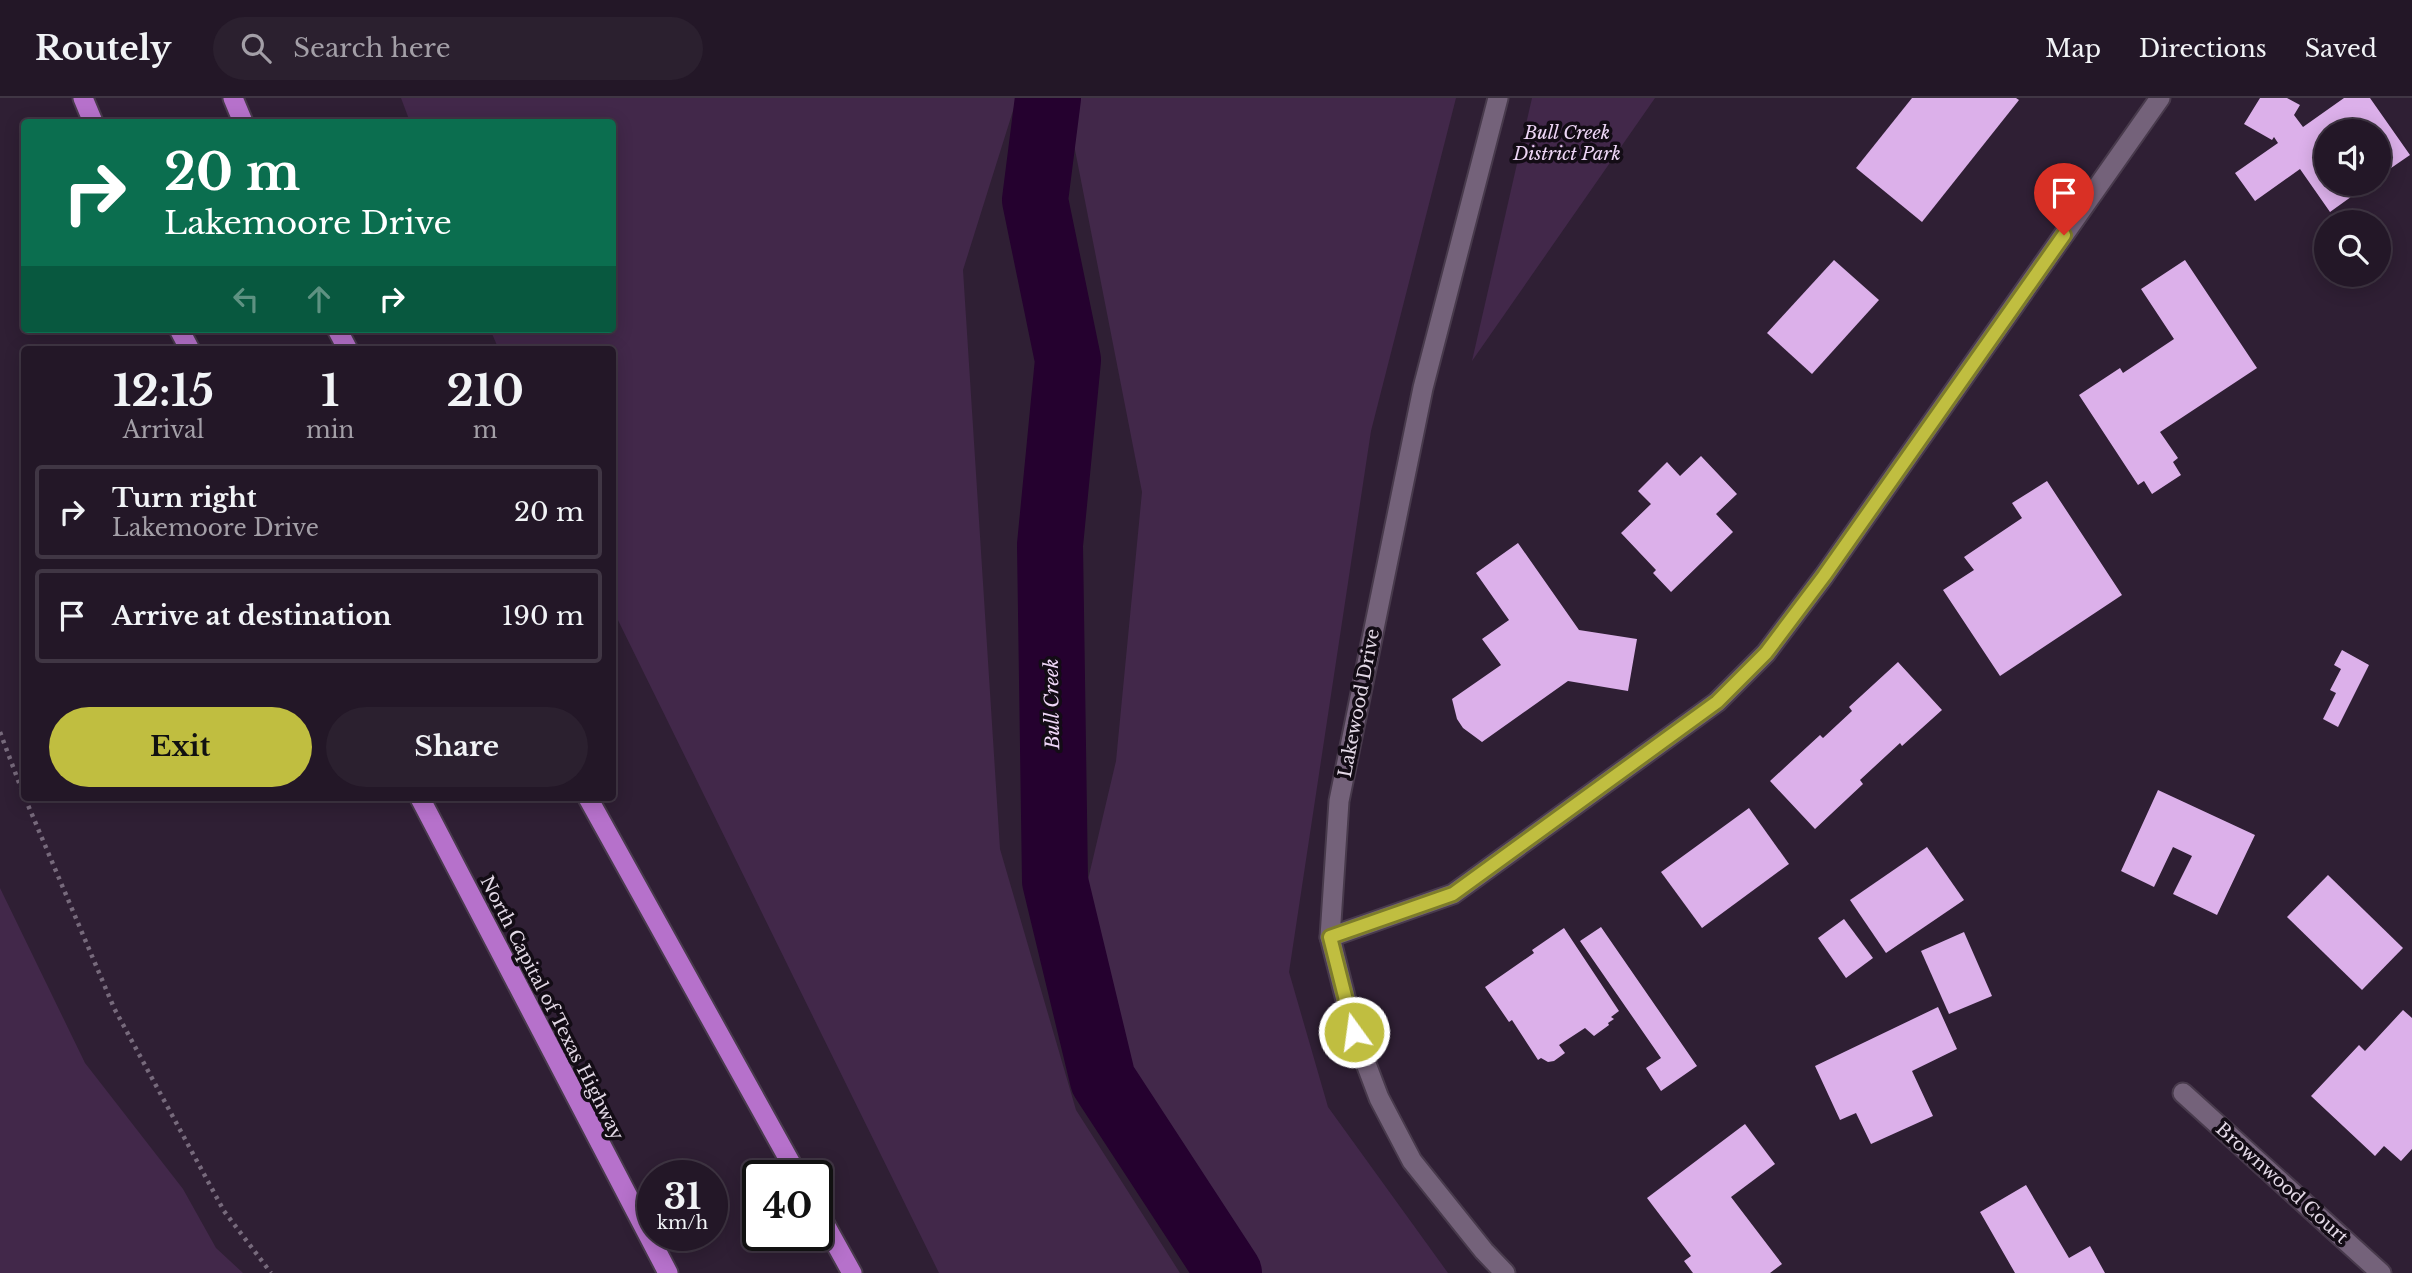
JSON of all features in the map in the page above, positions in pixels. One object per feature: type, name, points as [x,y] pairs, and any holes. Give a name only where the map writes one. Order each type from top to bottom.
[{"type":"highway","points":[[83,98],[92,119]]},
{"type":"highway","points":[[233,98],[242,119]]},
{"type":"highway","name":"North Capital of Texas Highway","points":[[422,801],[668,1273]]},
{"type":"highway","points":[[590,801],[790,1160]]},
{"type":"highway","points":[[833,1239],[852,1273]]},
{"type":"street","name":"Lakewood Drive","points":[[1498,98],[1423,388],[1342,788],[1330,937],[1354,1032],[1379,1098],[1412,1161],[1484,1251],[1505,1273]]},
{"type":"street","points":[[1330,937],[1453,894],[1717,702],[1756,663],[1824,576],[2160,98]]},
{"type":"street","name":"Brownwood Court","points":[[2183,1093],[2381,1273]]},
{"type":"path","points":[[0,732],[21,787]]},
{"type":"path","points":[[27,801],[114,1008],[224,1211],[271,1273]]},
{"type":"green space","points":[[401,98],[1017,98],[963,270],[1000,849],[1076,1110],[1180,1273],[939,1273],[616,616],[616,346],[497,346],[492,333],[616,333],[616,119],[409,119]]},
{"type":"green space","points":[[1070,98],[1456,98],[1371,431],[1289,972],[1328,1107],[1448,1273],[1242,1273],[1136,1096],[1078,922],[1116,761],[1142,492],[1067,109]]},
{"type":"green space","name":"Bull Creek District Park","points":[[1532,98],[1655,98],[1472,361]]},
{"type":"green space","points":[[0,888],[85,1063],[183,1189],[216,1248],[243,1273],[0,1273]]},
{"type":"building","points":[[1912,98],[2019,100],[1922,222],[1856,168]]},
{"type":"building","points":[[2260,98],[2287,98],[2300,105],[2294,115],[2303,127],[2314,119],[2314,189],[2300,169],[2255,201],[2235,173],[2278,143],[2274,137],[2272,140],[2244,124]]},
{"type":"building","points":[[2344,98],[2370,98],[2385,119],[2314,119]]},
{"type":"building","points":[[2391,128],[2410,155],[2391,168]]},
{"type":"building","points":[[2319,196],[2352,196],[2333,210],[2329,210]]},
{"type":"building","points":[[1834,260],[1879,300],[1812,374],[1767,333]]},
{"type":"building","points":[[2185,260],[2257,368],[2160,432],[2178,458],[2173,462],[2181,475],[2152,494],[2144,481],[2138,485],[2079,395],[2120,368],[2123,373],[2174,339],[2141,289]]},
{"type":"building","points":[[1701,456],[1737,494],[1716,514],[1733,532],[1671,592],[1653,573],[1656,570],[1621,533],[1651,504],[1638,491],[1667,462],[1680,476]]},
{"type":"building","points":[[2047,481],[2122,595],[2000,676],[1943,590],[1974,570],[1964,557],[2022,518],[2012,503]]},
{"type":"building","points":[[1518,543],[1579,630],[1637,639],[1628,691],[1568,681],[1482,742],[1463,728],[1457,719],[1452,699],[1501,665],[1482,639],[1509,620],[1476,573]]},
{"type":"building","points":[[2342,650],[2369,665],[2338,727],[2323,719],[2336,693],[2330,690],[2341,669],[2334,665]]},
{"type":"building","points":[[1898,662],[1942,710],[1902,746],[1900,743],[1860,780],[1863,784],[1815,829],[1770,781],[1820,735],[1823,738],[1852,711],[1849,707]]},
{"type":"building","points":[[2158,790],[2255,835],[2217,915],[2173,894],[2192,856],[2173,847],[2154,887],[2121,871]]},
{"type":"building","points":[[1749,808],[1789,864],[1702,928],[1661,872]]},
{"type":"building","points":[[1927,847],[1964,900],[1886,953],[1850,900]]},
{"type":"building","points":[[2328,875],[2403,948],[2362,990],[2287,917]]},
{"type":"building","points":[[1844,919],[1873,958],[1846,978],[1818,938]]},
{"type":"building","points":[[1601,927],[1697,1066],[1661,1091],[1646,1068],[1661,1058],[1580,941]]},
{"type":"building","points":[[1564,928],[1619,1011],[1611,1017],[1614,1019],[1609,1025],[1594,1036],[1585,1028],[1559,1045],[1565,1053],[1548,1062],[1541,1058],[1538,1060],[1512,1020],[1509,1022],[1485,987]]},
{"type":"building","points":[[1964,932],[1992,996],[1949,1014],[1921,951]]},
{"type":"building","points":[[1938,1007],[1957,1049],[1912,1071],[1933,1116],[1871,1144],[1856,1113],[1840,1120],[1815,1066]]},
{"type":"building","points":[[2403,1010],[2412,1018],[2412,1149],[2401,1161],[2384,1146],[2375,1156],[2311,1096],[2359,1045],[2365,1051]]},
{"type":"building","points":[[1745,1124],[1775,1164],[1731,1197],[1782,1264],[1770,1273],[1693,1273],[1684,1261],[1691,1256],[1647,1198]]},
{"type":"building","points":[[2026,1185],[2069,1258],[2090,1246],[2105,1273],[2015,1273],[1980,1212]]},
{"type":"waterway","name":"Bull Creek","points":[[1048,98],[1035,200],[1068,360],[1050,545],[1055,881],[1103,1080],[1229,1273]]},
{"type":"route","points":[[1354,1032],[1330,937],[1453,894],[1717,702],[1766,653],[1824,576],[2064,235]]}]
